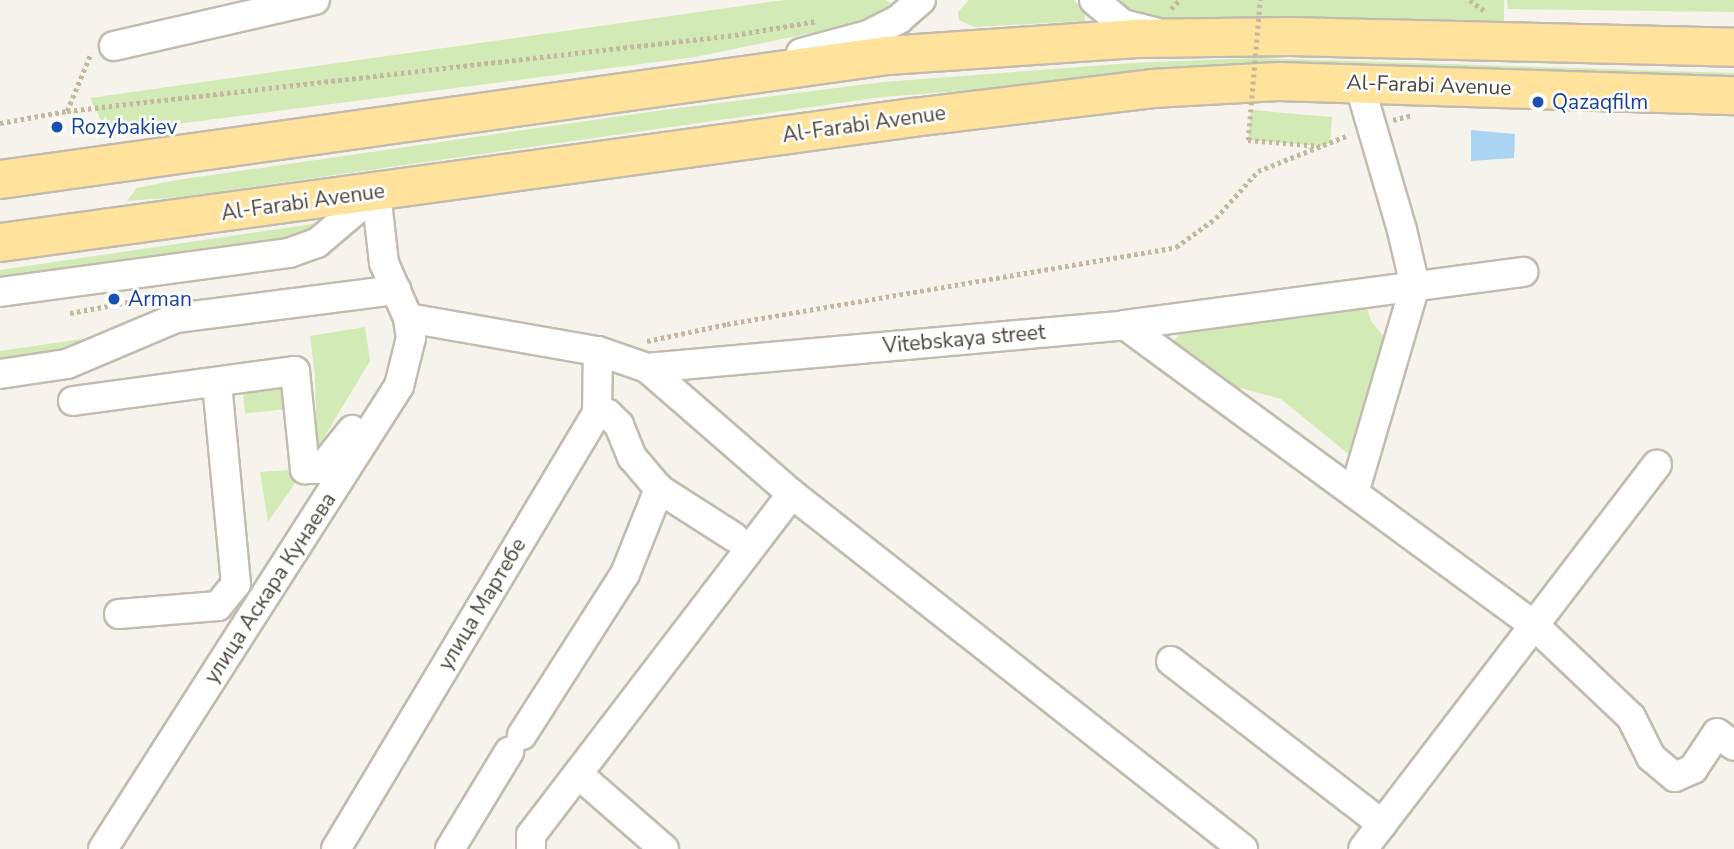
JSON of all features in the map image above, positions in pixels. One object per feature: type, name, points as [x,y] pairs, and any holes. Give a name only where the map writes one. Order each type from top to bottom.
[{"type":"main road","points":[[0,179],[887,55],[1139,38],[1192,37],[1734,47]]},
{"type":"main road","name":"Al-Farabi Avenue","points":[[0,242],[376,193],[913,117],[1152,88],[1275,80],[1734,95]]},
{"type":"street","points":[[114,46],[315,0]]},
{"type":"street","points":[[689,84],[868,35],[899,19],[921,0]]},
{"type":"street","points":[[1094,0],[1106,13],[1123,24],[1192,37]]},
{"type":"street","points":[[1354,493],[1415,286],[1373,125],[1359,83]]},
{"type":"street","points":[[376,193],[384,263],[408,318]]},
{"type":"street","points":[[0,292],[289,253],[317,243],[376,193]]},
{"type":"street","name":"Vitebskaya street","points":[[408,318],[598,351],[647,368],[1125,325],[1523,272]]},
{"type":"street","points":[[0,374],[67,364],[176,318],[396,290]]},
{"type":"street","name":"улица Аскара Кунаева","points":[[103,849],[400,386],[411,338],[408,318]]},
{"type":"street","points":[[1125,325],[1535,626],[1631,717],[1651,757],[1675,776],[1693,769],[1717,733],[1734,747]]},
{"type":"street","name":"улица Мартебе","points":[[336,849],[597,413],[598,351]]},
{"type":"street","points":[[73,401],[295,371],[305,469],[321,469],[405,361]]},
{"type":"street","points":[[647,368],[792,494],[1243,849]]},
{"type":"street","points":[[118,614],[218,606],[236,584],[217,382]]},
{"type":"street","points":[[597,413],[608,414],[619,425],[632,457],[659,489],[734,537]]},
{"type":"street","points":[[1363,849],[1657,465]]},
{"type":"street","points":[[450,849],[625,574],[659,489]]},
{"type":"street","points":[[531,849],[531,835],[792,494]]},
{"type":"street","points":[[1171,661],[1382,824]]},
{"type":"street","points":[[578,774],[664,849]]},
{"type":"path","points":[[1167,12],[1179,0]]},
{"type":"path","points":[[1260,0],[1248,140],[1321,146]]},
{"type":"path","points":[[1470,0],[1486,13]]},
{"type":"path","points":[[0,123],[67,111],[722,37],[821,20]]},
{"type":"path","points":[[67,111],[93,49],[114,46]]},
{"type":"path","points":[[598,351],[727,324],[1176,247],[1216,218],[1258,171],[1373,125],[1416,114]]},
{"type":"green space","points":[[784,0],[885,0],[896,6],[841,27],[695,57],[107,133],[90,98]]},
{"type":"green space","points":[[969,0],[1074,0],[1085,12],[1085,21],[974,27],[959,20],[958,12]]},
{"type":"green space","points":[[1122,0],[1504,0],[1504,43],[1122,43]]},
{"type":"green space","points":[[1507,0],[1734,0],[1734,12],[1508,9]]},
{"type":"green space","points":[[1255,58],[1734,73],[1734,83],[1131,78],[882,97],[180,197],[127,201],[137,188],[177,180],[656,111],[883,82],[1131,63]]},
{"type":"green space","points":[[1251,110],[1332,117],[1330,143],[1321,146],[1248,140]]},
{"type":"green space","points":[[319,223],[285,242],[0,280],[0,270]]},
{"type":"green space","points":[[1367,308],[1371,321],[1395,351],[1362,465],[1281,399],[1236,387],[1173,343],[1182,330]]},
{"type":"green space","points":[[365,327],[370,361],[317,449],[315,376],[310,336]]},
{"type":"green space","points":[[89,338],[91,346],[0,367],[0,351]]},
{"type":"green space","points":[[295,371],[299,408],[245,413],[241,377]]},
{"type":"green space","points":[[305,469],[268,522],[260,472]]},
{"type":"water","points":[[1471,130],[1515,134],[1514,158],[1471,161]]},
{"type":"place","name":"Qazaqfilm","points":[[1538,102]]},
{"type":"place","name":"Rozybakiev","points":[[57,127]]},
{"type":"place","name":"Arman","points":[[114,299]]}]
